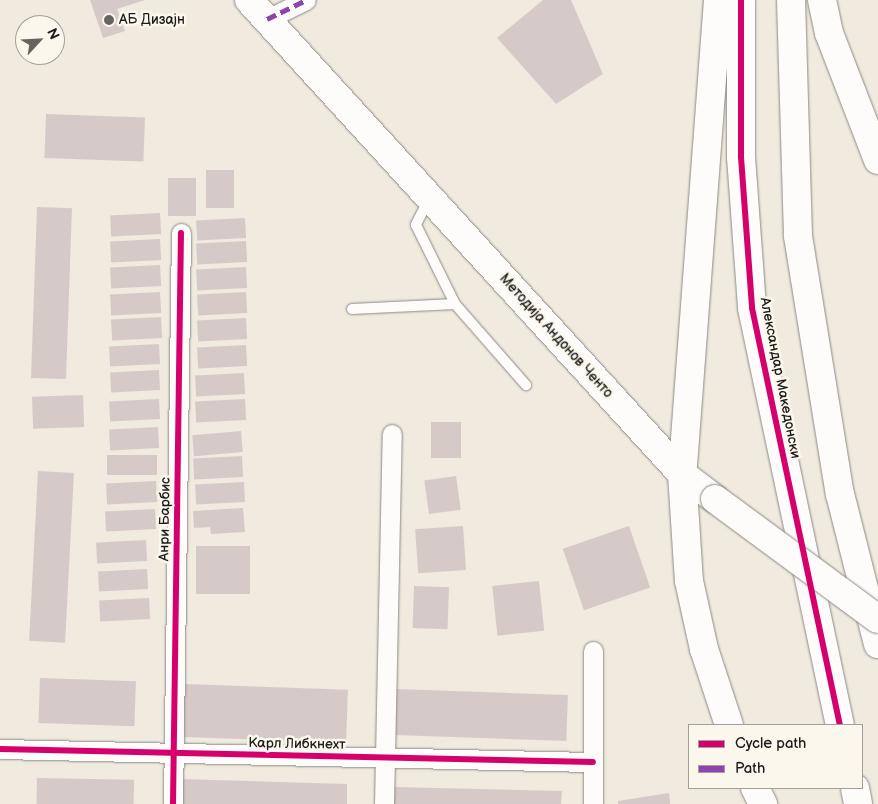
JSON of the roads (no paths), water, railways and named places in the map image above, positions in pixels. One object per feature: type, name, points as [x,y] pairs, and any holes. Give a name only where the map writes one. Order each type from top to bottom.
[{"type":"street","name":"Методија Андонов Ченто","points":[[258,10],[306,0]]},
{"type":"street","points":[[718,0],[682,474],[689,581],[704,650],[729,724]]},
{"type":"street","name":"Александар Македонски","points":[[741,0],[741,157],[752,308],[840,724]]},
{"type":"street","points":[[792,0],[798,236],[840,494],[878,644]]},
{"type":"street","points":[[822,0],[829,33],[878,160]]},
{"type":"street","name":"Методија Андонов Ченто","points":[[258,10],[682,474],[878,618]]},
{"type":"street","name":"Анри Барбис","points":[[173,804],[181,233]]},
{"type":"street","points":[[384,804],[392,434]]},
{"type":"street","points":[[593,652],[593,804]]},
{"type":"street","name":"Карл Либкнехт","points":[[0,749],[593,762]]},
{"type":"street","points":[[756,789],[763,804]]},
{"type":"street","points":[[855,789],[858,804]]},
{"type":"lane","points":[[430,198],[416,224],[455,304],[526,385]]},
{"type":"lane","points":[[352,309],[455,304]]},
{"type":"place","name":"АБ Дизајн","points":[[109,20]]}]
